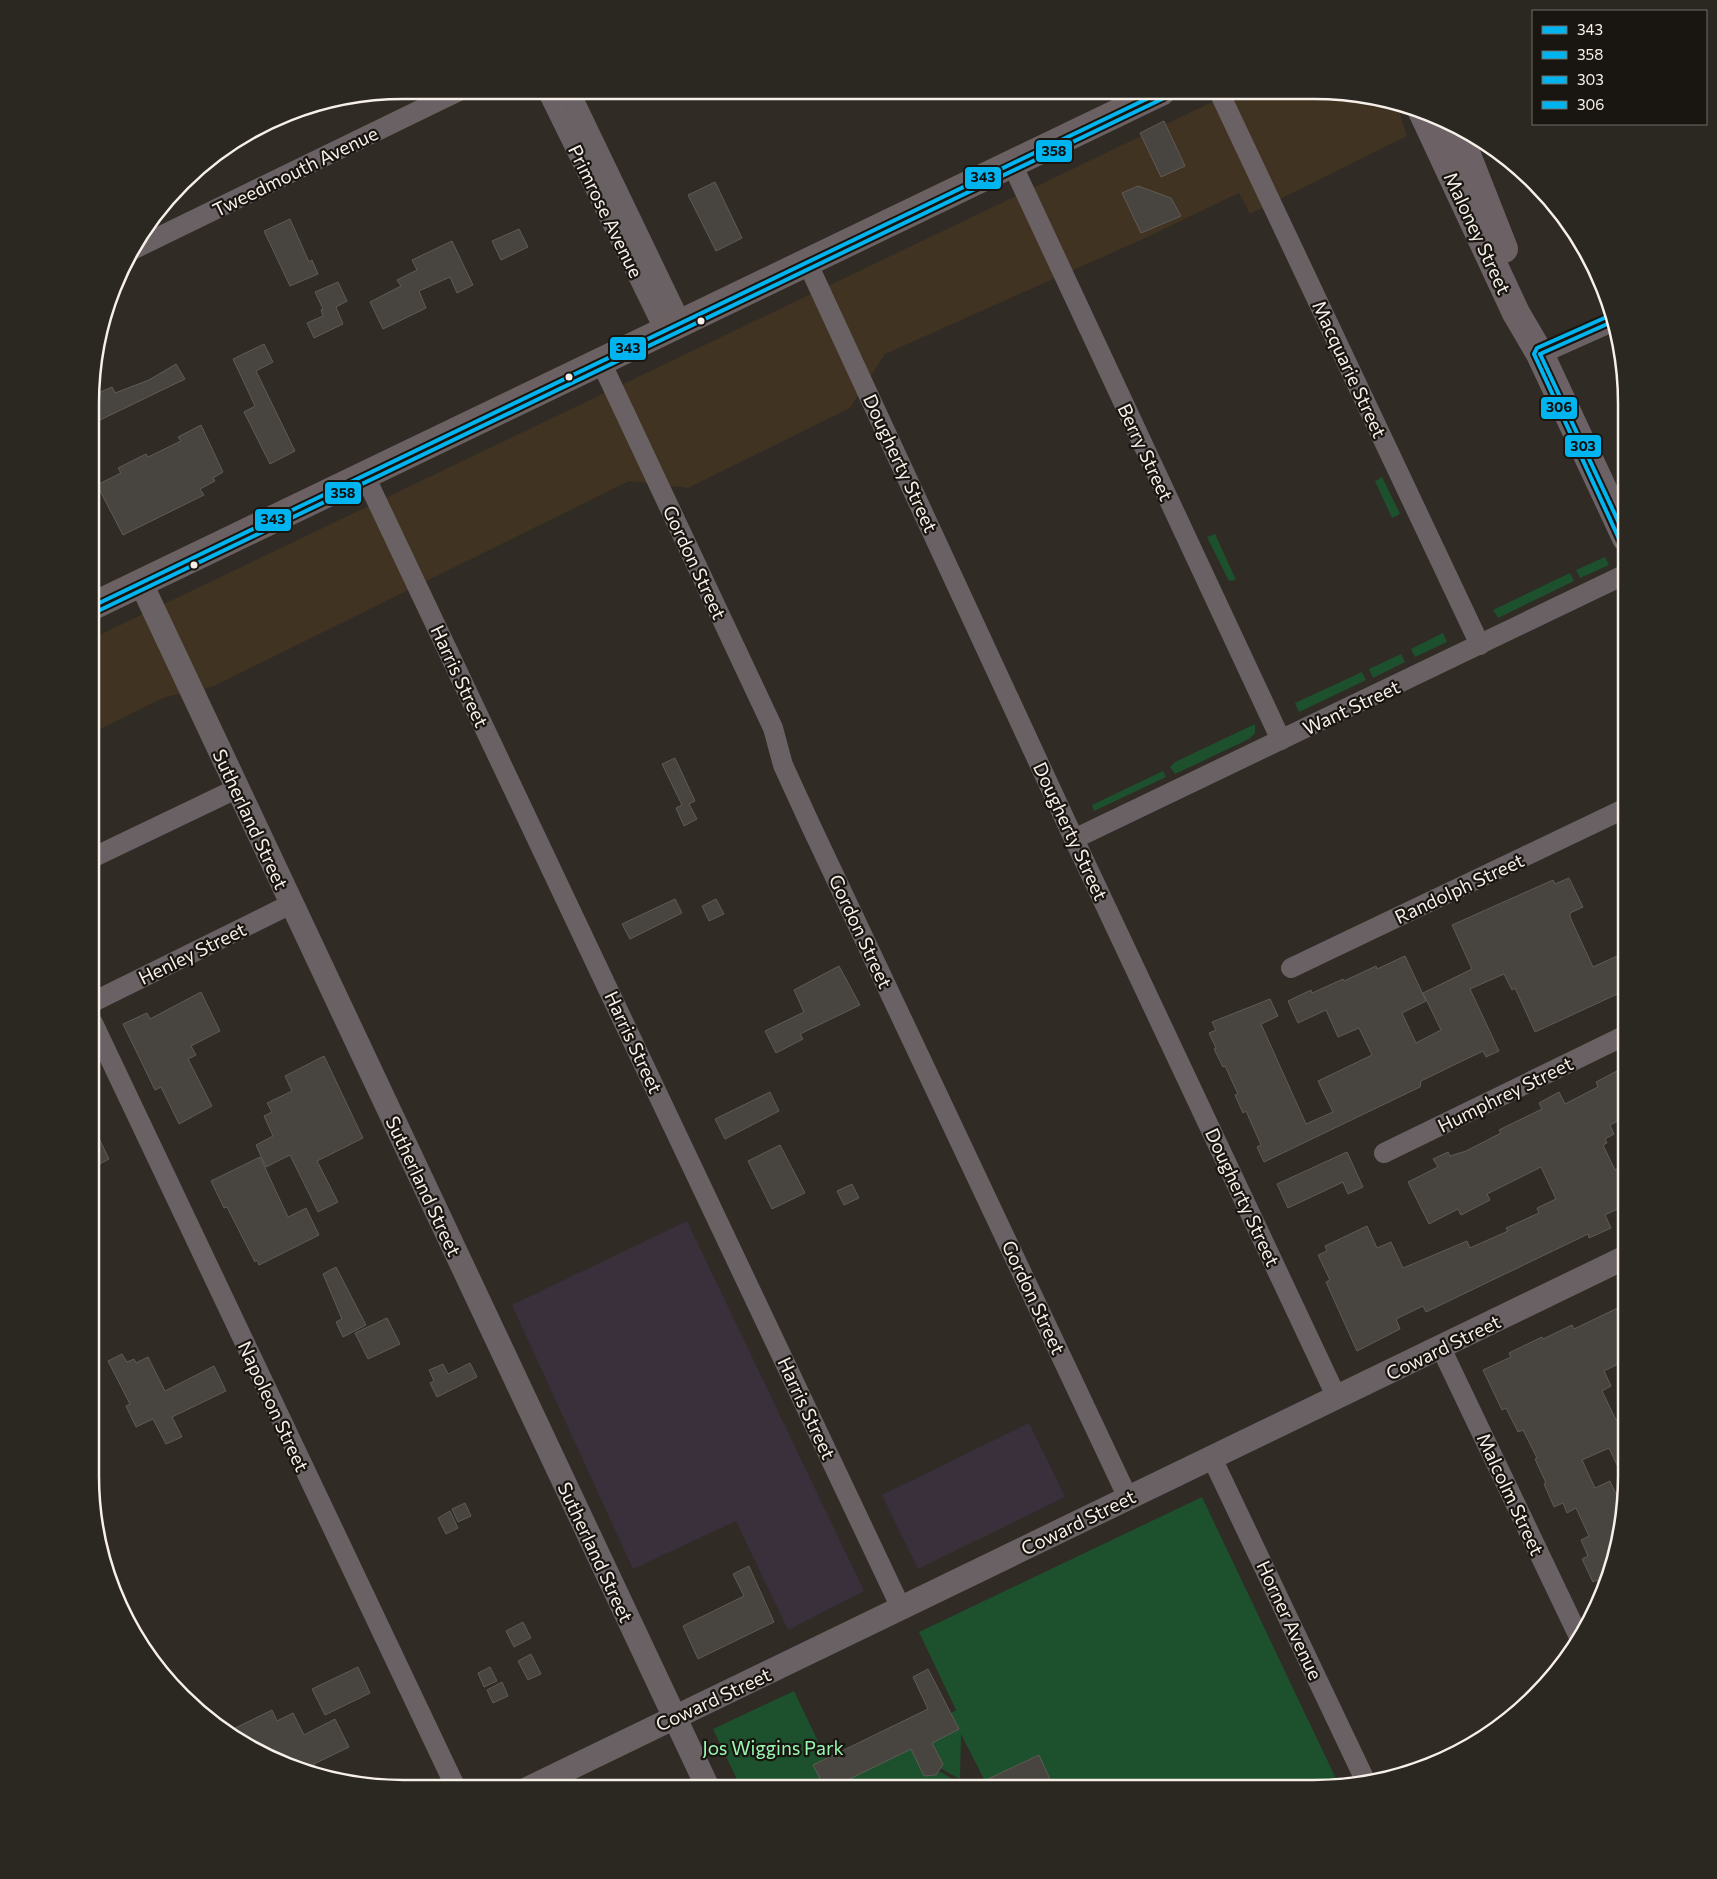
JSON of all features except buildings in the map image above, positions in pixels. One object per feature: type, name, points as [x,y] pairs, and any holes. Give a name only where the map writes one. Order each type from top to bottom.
[{"type":"main road","points":[[99,604],[1146,99]]},
{"type":"main road","name":"Maloney Street","points":[[1426,120],[1516,313],[1540,354],[1618,521]]},
{"type":"main road","name":"Maloney Street","points":[[1459,136],[1527,307],[1540,354]]},
{"type":"main road","points":[[1471,142],[1476,176]]},
{"type":"street","name":"Tweedmouth Avenue","points":[[143,245],[442,99]]},
{"type":"street","name":"Primrose Avenue","points":[[552,99],[582,161],[631,240]]},
{"type":"street","name":"Primrose Avenue","points":[[573,99],[600,154],[631,240],[673,327]]},
{"type":"street","name":"Macquarie Street","points":[[1223,99],[1480,645]]},
{"type":"street","points":[[582,161],[600,154]]},
{"type":"street","name":"Berry Street","points":[[1012,164],[1281,740]]},
{"type":"street","name":"Dougherty Street","points":[[808,262],[1074,839],[1337,1398]]},
{"type":"street","points":[[1540,354],[1608,324]]},
{"type":"street","name":"Gordon Street","points":[[601,362],[773,728],[783,766],[1128,1498]]},
{"type":"street","name":"Harris Street","points":[[365,476],[902,1608]]},
{"type":"street","name":"Want Street","points":[[1074,839],[1618,578]]},
{"type":"street","name":"Sutherland Street","points":[[141,583],[236,789],[704,1780]]},
{"type":"street","points":[[99,855],[236,789]]},
{"type":"street","name":"Randolph Street","points":[[1291,968],[1618,812]]},
{"type":"street","name":"Henley Street","points":[[99,999],[291,904]]},
{"type":"street","name":"Napoleon Street","points":[[99,1036],[452,1780]]},
{"type":"street","name":"Humphrey Street","points":[[1384,1153],[1618,1039]]},
{"type":"street","name":"Coward Street","points":[[545,1780],[1618,1261]]},
{"type":"street","name":"Malcolm Street","points":[[1441,1348],[1576,1631]]},
{"type":"street","name":"Horner Avenue","points":[[1212,1458],[1363,1776]]},
{"type":"shaded area","points":[[1218,99],[1334,99],[1354,101],[1399,111],[1407,136],[1250,214],[1239,193],[1143,239],[885,354],[850,408],[688,488],[629,481],[212,687],[165,697],[99,730],[99,635]]},
{"type":"shaded area","points":[[687,1221],[864,1591],[788,1630],[736,1521],[633,1569],[512,1305]]},
{"type":"shaded area","points":[[1029,1423],[1065,1497],[918,1569],[882,1495]]},
{"type":"green space","points":[[1382,477],[1400,514],[1392,518],[1375,481]]},
{"type":"green space","points":[[1215,534],[1236,580],[1229,581],[1207,537]]},
{"type":"green space","points":[[1605,557],[1609,565],[1580,578],[1576,570]]},
{"type":"green space","points":[[1570,573],[1574,581],[1498,618],[1493,610]]},
{"type":"green space","points":[[1443,633],[1447,642],[1415,657],[1411,649]]},
{"type":"green space","points":[[1401,654],[1405,662],[1373,678],[1369,669]]},
{"type":"green space","points":[[1362,672],[1366,680],[1299,712],[1295,703]]},
{"type":"green space","points":[[1255,724],[1255,733],[1249,739],[1175,774],[1170,767],[1175,762]]},
{"type":"green space","points":[[1163,771],[1166,777],[1094,811],[1092,805]]},
{"type":"green space","points":[[1202,1497],[1337,1780],[1050,1780],[1038,1755],[984,1780],[961,1734],[960,1779],[940,1768],[943,1764],[936,1750],[931,1750],[924,1776],[936,1775],[939,1771],[954,1780],[847,1780],[941,1734],[959,1729],[951,1713],[956,1710],[919,1632]]},
{"type":"green space","name":"Jos Wiggins Park","points":[[794,1691],[833,1773],[821,1780],[737,1780],[713,1729]]},
{"type":"transit line","name":"343","points":[[99,603],[1146,99]]},
{"type":"transit line","name":"358","points":[[99,611],[1162,99]]},
{"type":"transit line","name":"306","points":[[1606,317],[1537,348],[1534,354],[1618,537]]},
{"type":"transit line","name":"303","points":[[1540,354],[1608,324]]},
{"type":"transit line","name":"303","points":[[1540,354],[1618,521]]}]
